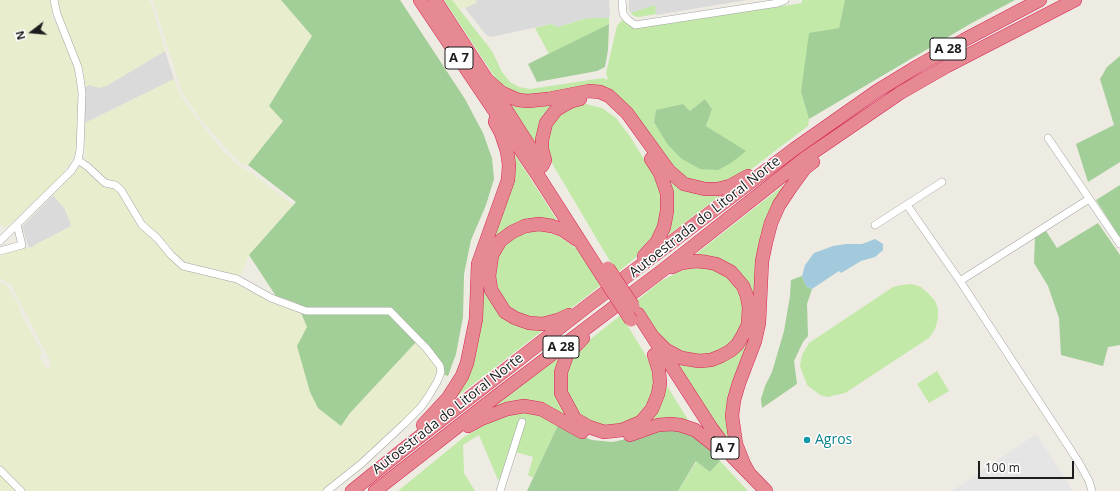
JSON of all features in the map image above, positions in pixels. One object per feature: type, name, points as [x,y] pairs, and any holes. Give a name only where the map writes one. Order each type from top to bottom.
[{"type":"highway","name":"A 7","points":[[420,0],[537,174],[581,243],[604,271]]},
{"type":"highway","name":"A 7","points":[[435,0],[542,166],[604,271],[634,317],[654,356],[714,445],[753,491]]},
{"type":"highway","name":"Autoestrada do Litoral Norte","points":[[352,491],[590,304],[793,150],[877,91],[918,66],[1040,0]]},
{"type":"highway","name":"Autoestrada do Litoral Norte","points":[[375,491],[451,431],[663,270],[805,158],[900,93],[947,66],[1075,0]]},
{"type":"highway","points":[[487,80],[502,93],[518,100],[528,101],[548,99],[589,91],[600,92],[609,96],[627,113],[669,171],[684,184],[705,189],[718,189],[730,186],[793,150]]},
{"type":"highway","points":[[542,166],[545,160],[542,149],[542,140],[544,130],[550,117],[564,105],[572,101],[587,98],[593,99],[608,106],[623,120],[656,167],[668,193],[664,227],[657,242],[614,287]]},
{"type":"highway","points":[[404,449],[403,444],[431,418],[448,398],[462,376],[467,363],[476,319],[478,264],[508,180],[509,165],[507,151],[501,132],[495,122],[497,115]]},
{"type":"highway","points":[[750,475],[741,458],[736,444],[732,416],[737,389],[755,341],[759,323],[762,261],[771,223],[779,205],[805,168],[846,136],[846,130]]},
{"type":"highway","points":[[581,243],[563,230],[552,226],[539,224],[526,226],[512,232],[500,241],[492,255],[488,276],[491,290],[505,312],[514,318],[529,323],[543,324],[558,320],[590,304]]},
{"type":"highway","points":[[654,338],[666,350],[681,358],[699,361],[711,360],[726,354],[737,344],[743,336],[749,316],[749,307],[743,286],[734,275],[724,267],[696,261],[681,263],[663,270]]},
{"type":"highway","points":[[624,300],[584,337],[567,356],[561,372],[560,394],[575,419],[589,428],[604,432],[622,430],[641,422],[652,409],[660,389],[659,371],[654,356]]},
{"type":"highway","name":"A 7","points":[[634,317],[654,338],[726,449],[766,491]]},
{"type":"highway","points":[[451,431],[456,433],[481,419],[507,409],[524,406],[541,409],[591,436],[611,438],[625,436],[658,425],[671,424],[680,425],[695,430],[714,445]]},
{"type":"street","points":[[0,241],[71,171],[78,160],[80,150],[82,93],[80,78],[78,67],[57,14],[54,0]]},
{"type":"street","points":[[622,0],[623,14],[628,20],[635,24],[778,3],[785,0]]},
{"type":"street","points":[[1048,138],[1120,244]]},
{"type":"street","points":[[78,160],[105,182],[115,185],[122,190],[142,225],[157,238],[171,255],[183,266],[237,279],[271,298],[306,311],[390,311],[427,349],[440,366],[441,372],[437,382],[421,407],[361,464],[327,491]]},
{"type":"street","points":[[875,225],[942,182]]},
{"type":"street","points":[[960,281],[1089,199]]},
{"type":"street","points":[[907,205],[960,281],[1078,461],[1089,481],[1092,491]]},
{"type":"street","points":[[0,251],[22,245],[17,225]]},
{"type":"street","points":[[500,491],[522,422]]},
{"type":"street","points":[[0,470],[21,491]]},
{"type":"shaded area","points":[[475,0],[609,0],[610,15],[609,18],[584,19],[558,27],[551,24],[491,37],[487,36],[465,8],[477,2]]},
{"type":"shaded area","points":[[629,0],[747,0],[656,15],[655,5],[631,13],[629,10]]},
{"type":"shaded area","points":[[165,51],[174,79],[85,123],[85,87],[89,85],[106,86]]},
{"type":"shaded area","points":[[53,195],[65,209],[72,226],[29,248],[22,227]]},
{"type":"shaded area","points":[[1036,434],[1069,484],[1072,491],[952,491]]},
{"type":"green space","points":[[0,0],[52,0],[53,13],[51,15],[56,24],[59,25],[75,66],[79,86],[77,143],[73,158],[63,174],[30,211],[4,228],[2,225],[0,227]]},
{"type":"green space","points":[[57,0],[149,0],[165,51],[106,86],[99,88],[89,85],[85,87],[83,69],[58,7]]},
{"type":"green space","points":[[153,0],[281,0],[312,36],[269,106],[283,120],[248,165],[243,165],[230,153],[199,117],[181,90]]},
{"type":"green space","points":[[281,0],[400,0],[465,99],[483,133],[492,158],[494,179],[486,205],[471,240],[464,274],[463,317],[456,354],[448,376],[443,374],[417,341],[350,413],[341,426],[318,408],[310,392],[297,346],[307,327],[297,303],[276,296],[249,255],[296,202],[248,165],[283,121],[269,106],[312,36]]},
{"type":"green space","points":[[444,0],[452,0],[492,51],[502,72],[510,82],[519,87],[530,89],[603,78],[608,80],[606,73],[617,26],[622,20],[635,28],[802,3],[802,0],[845,0],[839,28],[801,92],[809,119],[808,126],[750,170],[731,180],[714,185],[683,178],[670,167],[618,98],[530,96],[516,94],[505,88],[496,79]],"holes":[[[705,99],[712,109],[706,126],[745,151],[654,122],[656,111],[683,104],[690,111]]]},
{"type":"green space","points":[[452,0],[475,0],[477,2],[465,8],[457,8]]},
{"type":"green space","points":[[845,0],[1015,0],[970,24],[809,119],[801,92],[809,33],[839,28]]},
{"type":"green space","points":[[655,5],[656,14],[639,17],[634,16],[631,13]]},
{"type":"green space","points":[[592,18],[609,18],[609,24],[549,54],[535,28],[551,24],[558,27]]},
{"type":"green space","points":[[609,24],[608,50],[605,67],[597,71],[537,82],[528,64]]},
{"type":"green space","points":[[1120,56],[1120,162],[1088,182],[1076,144],[1114,125],[1100,79],[1107,67]]},
{"type":"green space","points":[[174,79],[180,95],[222,150],[239,166],[253,174],[293,205],[249,255],[241,275],[236,277],[187,265],[180,260],[167,243],[154,233],[123,188],[118,184],[107,180],[85,158],[85,123]]},
{"type":"green space","points":[[505,99],[558,103],[539,152]]},
{"type":"green space","points":[[705,99],[712,109],[706,126],[746,151],[731,163],[718,170],[700,169],[682,159],[668,145],[654,122],[656,110],[683,104],[690,111]]},
{"type":"green space","points":[[586,104],[602,108],[616,118],[629,135],[659,183],[663,204],[660,224],[652,240],[641,253],[617,273],[553,165],[547,146],[548,131],[556,117],[569,107]]},
{"type":"green space","points":[[508,144],[561,226],[543,221],[493,245],[487,295],[546,328],[450,402],[464,378],[482,265],[504,207]]},
{"type":"green space","points":[[79,167],[84,167],[100,181],[103,187],[112,188],[120,193],[157,242],[183,269],[240,283],[281,306],[300,312],[307,327],[341,426],[350,413],[417,341],[438,369],[438,376],[419,405],[358,463],[324,491],[26,491],[0,465],[0,282],[7,286],[17,302],[20,309],[19,311],[42,352],[39,356],[46,368],[50,367],[51,362],[14,291],[13,286],[0,278],[0,256],[6,252],[33,247],[71,226],[65,209],[53,195]]},
{"type":"green space","points":[[668,178],[725,192],[662,240]]},
{"type":"green space","points":[[789,181],[768,218],[753,335],[732,391],[738,459],[669,357],[696,365],[748,334],[742,281],[691,258]]},
{"type":"green space","points":[[1120,185],[1120,236],[1119,236],[1096,200]]},
{"type":"green space","points":[[1098,223],[1120,255],[1120,345],[1108,347],[1103,366],[1061,355],[1059,318],[1048,286],[1034,263],[1035,238],[1046,231],[1057,248]]},
{"type":"green space","points":[[538,230],[557,235],[576,248],[601,285],[573,307],[554,316],[533,319],[515,313],[501,300],[494,282],[495,265],[501,250],[515,236]]},
{"type":"green space","points":[[696,266],[717,269],[732,281],[742,299],[743,320],[736,338],[723,349],[707,356],[689,356],[673,349],[657,336],[635,302],[661,281],[678,272]]},
{"type":"green space","points":[[802,276],[806,286],[812,289],[807,304],[808,336],[803,342],[794,361],[797,384],[762,408],[761,399],[765,386],[772,372],[784,331],[791,280]]},
{"type":"green space","points":[[912,284],[921,287],[929,294],[935,301],[938,309],[938,319],[935,329],[929,338],[845,393],[827,397],[820,395],[807,385],[800,366],[802,355],[809,343],[893,287]]},
{"type":"green space","points":[[621,315],[648,359],[655,381],[651,401],[638,417],[621,426],[604,427],[586,422],[573,409],[565,388],[567,368],[574,352]]},
{"type":"green space","points":[[562,355],[557,368],[576,425],[557,413],[490,410]]},
{"type":"green space","points":[[937,371],[949,391],[929,403],[917,384]]},
{"type":"green space","points":[[662,378],[692,426],[640,426]]},
{"type":"green space","points":[[525,411],[547,417],[559,423],[533,478],[528,475],[533,457],[516,452],[523,427],[502,478],[498,480],[479,435],[463,445],[464,473],[475,491],[398,491],[464,437],[492,420],[515,412]]},
{"type":"green space","points":[[559,423],[578,435],[592,440],[612,442],[660,429],[688,431],[710,448],[720,461],[710,472],[696,461],[678,491],[527,491]]},
{"type":"green space","points":[[697,461],[710,472],[720,461],[748,491],[678,491]]},
{"type":"green space","points":[[0,473],[18,491],[0,491]]},
{"type":"water","points":[[875,239],[883,244],[883,250],[875,257],[861,261],[841,273],[839,271],[812,289],[806,286],[802,276],[805,265],[814,253],[833,246],[862,244]]},
{"type":"place","name":"Agros","points":[[807,440]]}]
